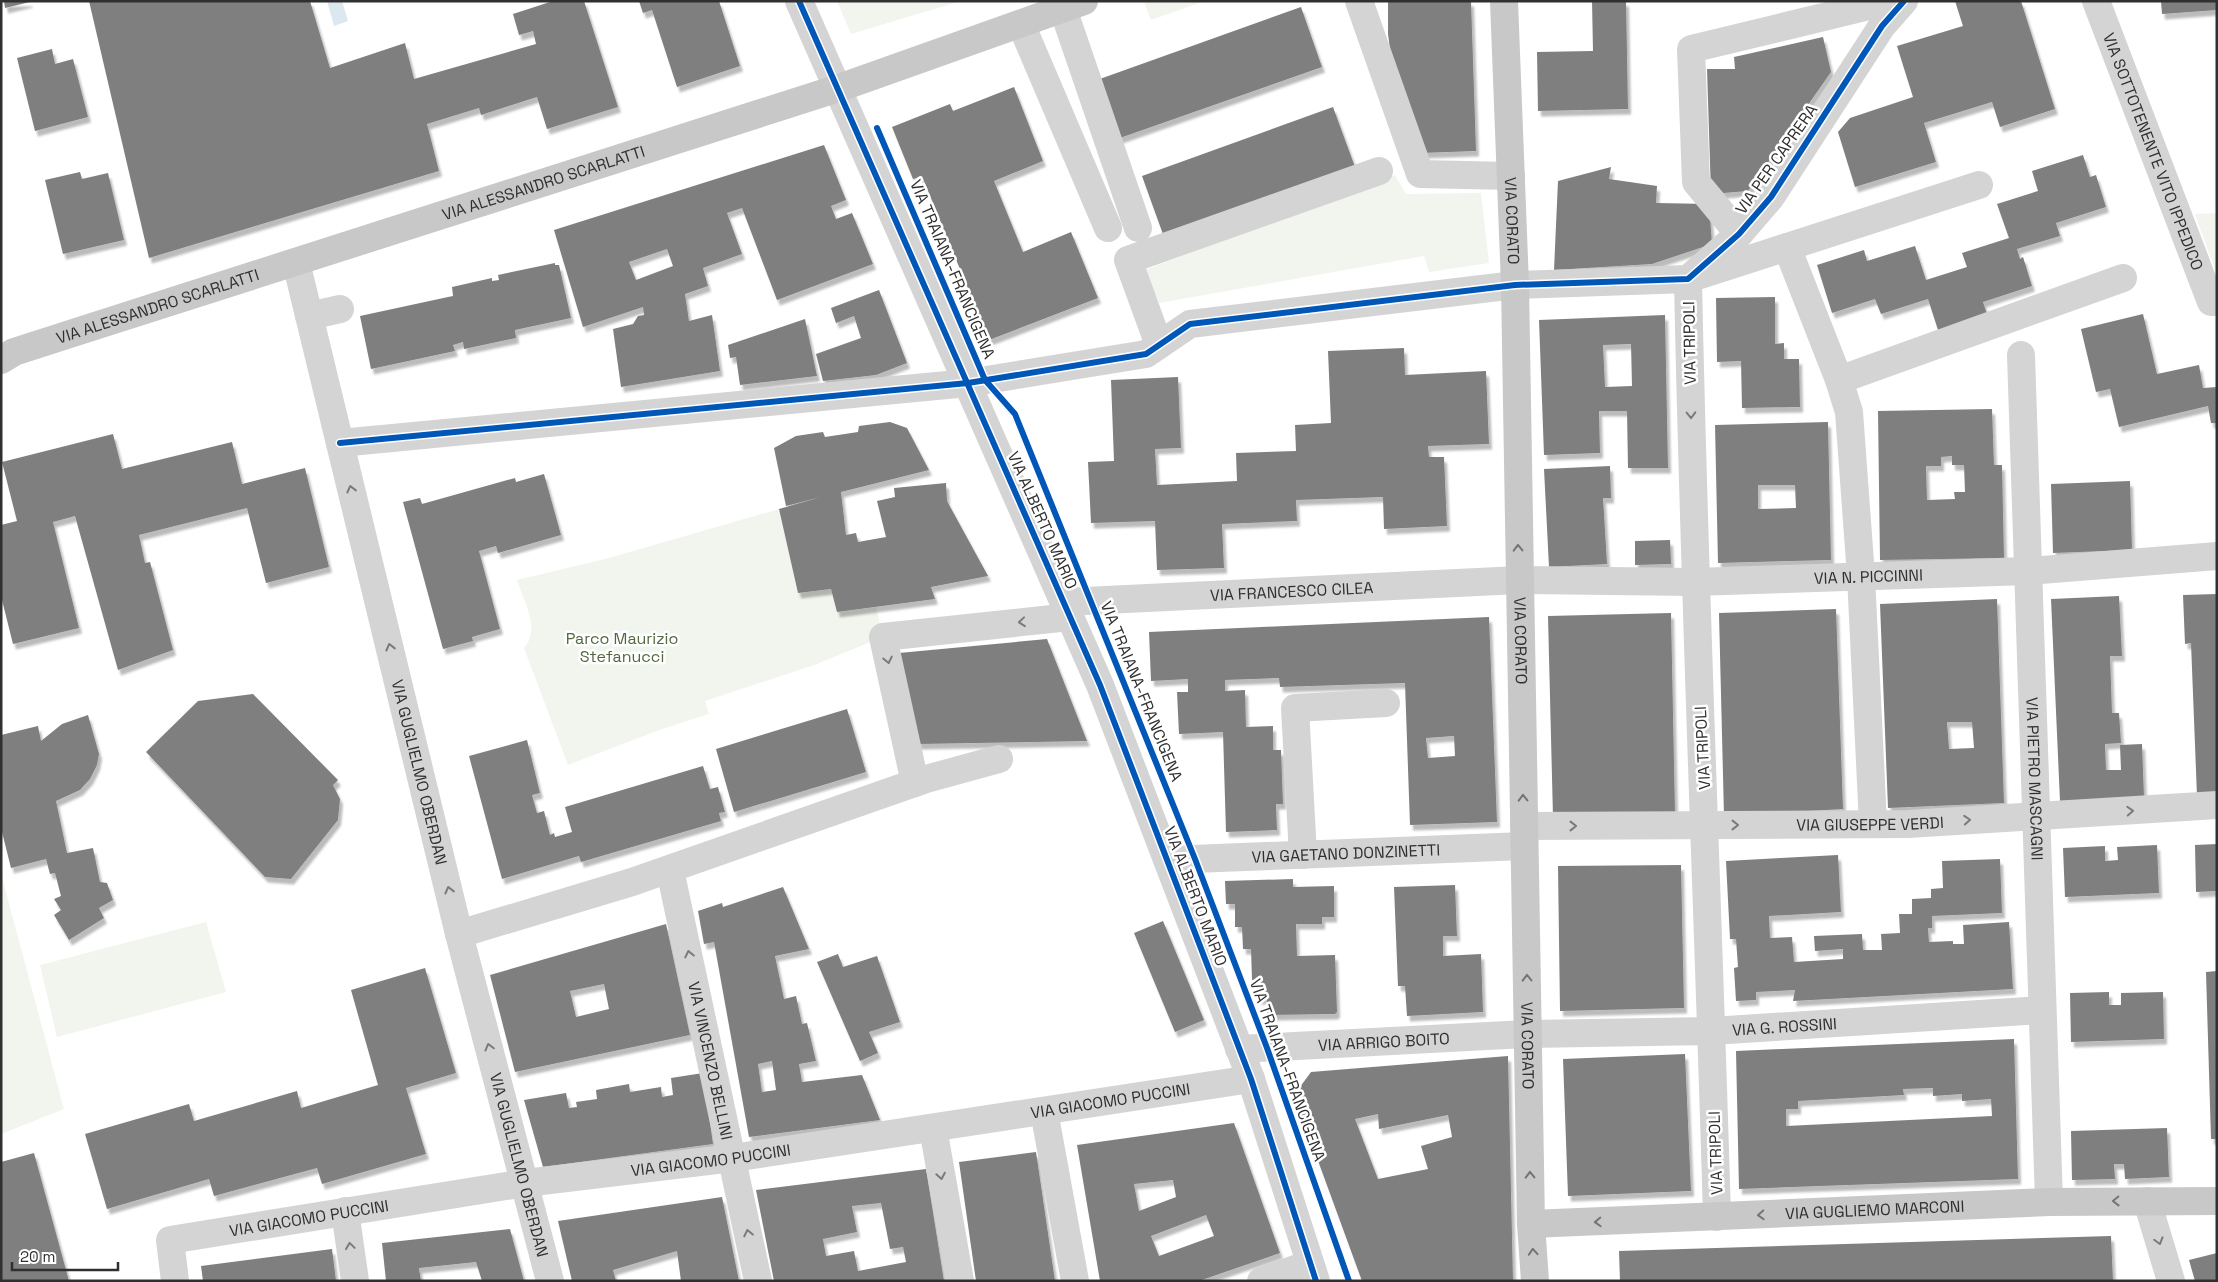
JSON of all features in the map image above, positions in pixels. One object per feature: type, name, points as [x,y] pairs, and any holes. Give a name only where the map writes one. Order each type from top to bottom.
[{"type":"main road","name":"VIA CORATO","points":[[1504,1],[1515,285],[1531,1224],[1535,1281]]},
{"type":"main road","name":"VIA ALESSANDRO SCARLATTI","points":[[1,360],[14,352],[839,88],[1074,5]]},
{"type":"main road","name":"VIA GUGLIEMO MARCONI","points":[[1531,1224],[2049,1202],[2217,1200]]},
{"type":"street","name":"VIA ALBERTO MARIO","points":[[799,1],[839,88],[1100,685],[1251,1079],[1313,1272]]},
{"type":"street","points":[[1359,1],[1420,174],[1511,176]]},
{"type":"street","points":[[1739,234],[1696,182],[1691,49],[1890,1]]},
{"type":"street","name":"VIA PER CAPRERA","points":[[1688,279],[1739,234],[1771,197],[1882,26],[1904,1]]},
{"type":"street","name":"VIA SOTTOTENENTE VITO IPPEDICO","points":[[2096,1],[2214,302]]},
{"type":"street","points":[[1074,5],[1138,228]]},
{"type":"street","points":[[1021,24],[1108,228]]},
{"type":"street","points":[[1160,345],[1128,260],[1379,171]]},
{"type":"street","points":[[340,443],[968,383],[1146,354],[1190,324],[1515,285],[1688,279],[1979,185]]},
{"type":"street","points":[[1787,247],[1839,380],[1849,412],[1861,576],[1873,824]]},
{"type":"street","name":"VIA GUGLIELMO OBERDAN","points":[[296,262],[459,934],[550,1281]]},
{"type":"street","points":[[1839,380],[2123,278]]},
{"type":"street","name":"VIA TRIPOLI","points":[[1688,279],[1694,582],[1705,825],[1717,1217]]},
{"type":"street","points":[[309,316],[340,309]]},
{"type":"street","name":"VIA PIETRO MASCAGNI","points":[[2021,355],[2049,1202]]},
{"type":"street","name":"VIA N. PICCINNI","points":[[1519,580],[1694,582],[2028,570],[2217,556]]},
{"type":"street","name":"VIA FRANCESCO CILEA","points":[[915,783],[883,637],[1067,610],[1519,580]]},
{"type":"street","points":[[1303,855],[1295,708],[1386,703]]},
{"type":"street","points":[[459,934],[670,870],[915,783],[1000,759]]},
{"type":"street","name":"VIA GIUSEPPE VERDI","points":[[1524,836],[1705,825],[1873,824],[2217,806]]},
{"type":"street","name":"VIA GAETANO DONZINETTI","points":[[1167,860],[1303,855],[1524,836]]},
{"type":"street","name":"VIA VINCENZO BELLINI","points":[[670,870],[758,1281]]},
{"type":"street","name":"VIA G. ROSSINI","points":[[1528,1034],[1711,1031],[2042,1010]]},
{"type":"street","name":"VIA ARRIGO BOITO","points":[[1240,1049],[1528,1034]]},
{"type":"street","name":"VIA GIACOMO PUCCINI","points":[[175,1281],[170,1240],[525,1183],[733,1158],[1251,1079]]},
{"type":"street","points":[[1044,1111],[1075,1281]]},
{"type":"street","points":[[933,1128],[960,1281]]},
{"type":"street","points":[[2147,1201],[2171,1281]]},
{"type":"street","points":[[345,1211],[355,1281]]},
{"type":"street","points":[[1261,1281],[1313,1272]]},
{"type":"green space","points":[[837,1],[961,1],[851,34]]},
{"type":"green space","points":[[1205,1],[1151,20],[1144,2]]},
{"type":"green space","points":[[1395,175],[1406,194],[1481,193],[1489,263],[1429,272],[1424,256],[1159,303],[1145,270]]},
{"type":"green space","points":[[2217,213],[2217,275],[2195,214]]},
{"type":"green space","name":"Parco Maurizio Stefanucci","points":[[779,509],[798,593],[831,589],[837,612],[876,607],[883,637],[814,665],[705,701],[709,714],[662,729],[568,765],[524,648],[529,641],[531,624],[530,615],[517,580],[609,558]]},
{"type":"green space","points":[[1,874],[64,1109],[1,1134]]},
{"type":"green space","points":[[206,922],[226,992],[57,1037],[40,965]]},
{"type":"shaded area","points":[[327,1],[342,1],[348,21],[334,26]]},
{"type":"building","points":[[4,1],[30,1],[30,2],[5,8]]},
{"type":"building","points":[[89,1],[310,1],[330,68],[405,43],[414,79],[536,44],[533,31],[519,35],[513,14],[553,1],[584,1],[618,107],[547,129],[537,97],[481,115],[479,108],[427,124],[439,171],[149,258]]},
{"type":"building","points":[[639,1],[719,1],[740,66],[677,87],[652,10],[643,13]]},
{"type":"building","points":[[1471,1],[1476,151],[1420,153],[1392,64],[1388,34],[1388,2]]},
{"type":"building","points":[[1592,1],[1626,1],[1628,109],[1538,111],[1537,52],[1593,51]]},
{"type":"building","points":[[1955,1],[2021,1],[2055,109],[2000,127],[1992,102],[1924,123],[1936,162],[1855,187],[1838,132],[1850,118],[1913,97],[1897,46],[1963,26]]},
{"type":"building","points":[[2161,1],[2217,1],[2217,10],[2162,14]]},
{"type":"building","points":[[1301,7],[1322,67],[1117,139],[1097,80]]},
{"type":"building","points":[[1823,37],[1831,72],[1748,191],[1711,194],[1707,69],[1735,69],[1734,57]]},
{"type":"building","points":[[52,49],[55,64],[73,59],[88,117],[35,131],[17,58]]},
{"type":"building","points":[[1014,87],[1043,161],[994,181],[1023,252],[1071,232],[1098,298],[989,340],[922,176],[913,179],[892,127],[950,104],[953,111]]},
{"type":"building","points":[[1333,107],[1355,167],[1164,237],[1142,176]]},
{"type":"building","points":[[824,145],[846,200],[831,206],[836,219],[852,213],[873,264],[777,300],[742,208],[727,213],[742,254],[703,268],[708,286],[685,294],[689,321],[712,315],[720,371],[621,387],[613,329],[633,324],[638,316],[644,315],[643,307],[583,327],[554,230]],"holes":[[[667,249],[673,266],[636,280],[629,262]]]},
{"type":"building","points":[[2083,155],[2090,177],[2096,175],[2106,207],[2056,223],[2060,236],[2017,249],[2020,259],[2023,257],[2032,286],[1983,302],[1987,314],[1938,330],[1928,299],[1881,314],[1875,299],[1832,313],[1817,265],[1864,250],[1867,261],[1915,246],[1926,280],[1967,267],[1962,253],[2009,238],[1997,204],[2038,191],[2032,171]]},
{"type":"building","points":[[1611,167],[1609,179],[1657,186],[1656,203],[1709,204],[1712,244],[1652,264],[1554,270],[1558,181]]},
{"type":"building","points":[[80,172],[82,179],[108,173],[124,240],[63,254],[45,180]]},
{"type":"building","points":[[555,263],[555,265],[559,265],[571,318],[515,330],[516,338],[464,349],[463,342],[453,345],[455,351],[371,369],[360,316],[453,296],[452,287],[492,278],[492,281],[499,280],[498,275]]},
{"type":"building","points":[[879,290],[907,363],[876,375],[823,381],[816,354],[861,338],[854,316],[836,323],[831,308]]},
{"type":"building","points":[[1775,297],[1775,344],[1784,343],[1784,359],[1799,359],[1800,407],[1742,408],[1741,361],[1717,362],[1716,298]]},
{"type":"building","points":[[2143,314],[2157,374],[2199,365],[2203,388],[2217,387],[2217,423],[2211,423],[2208,406],[2119,427],[2110,389],[2096,392],[2081,329]]},
{"type":"building","points":[[1665,315],[1668,468],[1628,468],[1627,411],[1599,411],[1600,453],[1544,455],[1539,320]],"holes":[[[1631,344],[1632,386],[1605,387],[1603,345]]]},
{"type":"building","points":[[805,319],[817,376],[740,385],[736,357],[730,358],[728,345]]},
{"type":"building","points":[[1404,348],[1405,375],[1486,371],[1489,444],[1428,446],[1429,457],[1444,457],[1447,526],[1384,529],[1383,497],[1296,500],[1297,521],[1222,524],[1224,568],[1157,570],[1155,521],[1091,523],[1088,462],[1114,461],[1111,380],[1178,377],[1181,448],[1155,449],[1157,485],[1237,481],[1236,453],[1296,451],[1295,425],[1331,423],[1328,351]]},
{"type":"building","points":[[1992,409],[1994,465],[2002,465],[2004,558],[1880,560],[1878,411]],"holes":[[[1952,456],[1952,465],[1964,465],[1965,492],[1954,492],[1955,499],[1927,500],[1926,466],[1941,466],[1941,457]]]},
{"type":"building","points":[[890,422],[907,428],[929,470],[841,492],[846,535],[856,533],[858,542],[886,537],[877,501],[895,497],[894,488],[946,483],[947,501],[988,576],[931,587],[935,599],[837,612],[831,589],[798,593],[779,509],[821,497],[786,506],[774,448],[796,436],[823,432],[825,437],[858,432],[859,426]]},
{"type":"building","points":[[1828,422],[1831,560],[1718,563],[1715,425]],"holes":[[[1758,485],[1795,485],[1796,508],[1758,509]]]},
{"type":"building","points":[[113,434],[122,469],[232,442],[242,484],[305,468],[329,567],[266,583],[247,508],[139,535],[145,563],[150,562],[173,650],[118,670],[75,516],[53,522],[79,628],[13,644],[1,596],[1,525],[17,521],[2,462]]},
{"type":"building","points":[[1610,466],[1611,498],[1603,498],[1607,564],[1549,567],[1544,469]]},
{"type":"building","points":[[544,474],[561,535],[498,553],[496,546],[479,551],[500,629],[472,637],[473,641],[443,649],[403,502],[420,498],[422,504],[515,478],[516,482]]},
{"type":"building","points":[[2130,481],[2132,550],[2053,553],[2051,484]]},
{"type":"building","points":[[1670,540],[1671,564],[1635,565],[1635,541]]},
{"type":"building","points":[[2217,594],[2217,795],[2197,796],[2191,643],[2185,644],[2183,595]]},
{"type":"building","points":[[2119,596],[2122,656],[2110,656],[2112,713],[2119,713],[2121,743],[2105,744],[2106,770],[2121,770],[2120,745],[2142,744],[2144,797],[2060,801],[2051,599]]},
{"type":"building","points":[[1997,599],[2004,803],[1888,808],[1880,604]],"holes":[[[1947,722],[1972,722],[1974,748],[1949,749]]]},
{"type":"building","points":[[1836,609],[1843,809],[1724,816],[1719,613]]},
{"type":"building","points":[[1671,613],[1675,814],[1553,817],[1548,616]]},
{"type":"building","points":[[1489,617],[1497,822],[1410,825],[1405,683],[1280,687],[1279,678],[1225,680],[1225,691],[1245,690],[1246,727],[1273,726],[1273,750],[1281,750],[1283,804],[1276,804],[1277,830],[1226,832],[1223,732],[1179,734],[1177,692],[1188,692],[1188,679],[1151,681],[1149,632]],"holes":[[[1454,736],[1455,756],[1428,758],[1426,738]]]},
{"type":"building","points":[[1047,639],[1087,741],[918,744],[899,653]]},
{"type":"building","points":[[253,694],[338,780],[333,785],[340,799],[338,820],[291,879],[265,877],[146,752],[198,701]]},
{"type":"building","points":[[847,709],[866,772],[734,812],[716,749]]},
{"type":"building","points":[[88,715],[99,754],[97,765],[90,779],[80,790],[56,801],[67,853],[93,848],[100,882],[107,883],[113,900],[99,908],[104,918],[69,940],[54,915],[61,910],[54,899],[61,896],[55,873],[50,874],[46,859],[11,868],[1,828],[1,735],[38,726],[41,741],[62,724]]},
{"type":"building","points":[[527,740],[540,793],[532,795],[537,813],[544,811],[550,835],[554,833],[555,837],[572,832],[565,807],[703,766],[710,789],[718,787],[725,812],[719,813],[721,821],[581,862],[579,856],[502,879],[469,756]]},
{"type":"building","points":[[2217,844],[2217,891],[2196,892],[2195,845]]},
{"type":"building","points":[[2157,845],[2159,893],[2065,897],[2063,848],[2105,846],[2105,861],[2118,860],[2117,847]]},
{"type":"building","points":[[1838,855],[1841,912],[1769,916],[1770,938],[1792,937],[1794,962],[1843,959],[1843,949],[1815,951],[1814,936],[1862,934],[1863,950],[1882,950],[1881,934],[1900,933],[1899,914],[1912,914],[1912,899],[1931,898],[1931,889],[1943,888],[1942,861],[2000,859],[2002,913],[1932,916],[1932,928],[1928,928],[1929,942],[1953,941],[1953,944],[1964,944],[1963,925],[2009,922],[2013,989],[1793,1001],[1795,990],[1756,992],[1756,1000],[1736,1001],[1734,968],[1738,967],[1736,939],[1730,939],[1726,861]]},
{"type":"building","points":[[1681,865],[1684,1008],[1560,1011],[1558,866]]},
{"type":"building","points":[[1293,879],[1293,887],[1334,886],[1334,917],[1322,917],[1322,924],[1296,924],[1297,956],[1335,955],[1337,1012],[1335,1014],[1267,1015],[1267,999],[1258,999],[1257,980],[1252,980],[1251,949],[1243,949],[1242,927],[1235,927],[1235,904],[1226,904],[1225,881]]},
{"type":"building","points":[[1455,885],[1457,936],[1443,936],[1443,956],[1481,954],[1483,1012],[1407,1016],[1405,986],[1398,986],[1394,887]]},
{"type":"building","points":[[783,887],[809,949],[775,956],[784,999],[796,996],[802,1024],[807,1023],[816,1061],[799,1064],[802,1082],[862,1075],[880,1120],[749,1137],[714,942],[704,944],[698,911],[722,903],[723,907]],"holes":[[[772,1061],[776,1090],[762,1092],[758,1064]]]},
{"type":"building","points":[[1163,921],[1204,1020],[1175,1032],[1134,933]]},
{"type":"building","points":[[666,924],[690,1035],[515,1072],[490,975]],"holes":[[[604,984],[609,1009],[576,1017],[570,991]]]},
{"type":"building","points":[[838,954],[843,967],[877,956],[900,1022],[869,1032],[878,1053],[860,1061],[817,962]]},
{"type":"building","points":[[425,968],[456,1073],[406,1088],[426,1154],[322,1184],[317,1168],[214,1196],[209,1179],[107,1209],[85,1134],[189,1104],[194,1121],[297,1091],[301,1108],[378,1085],[351,990]]},
{"type":"building","points":[[2217,971],[2217,1139],[2211,1139],[2206,972]]},
{"type":"building","points":[[2109,992],[2109,1005],[2121,1005],[2121,993],[2163,992],[2164,1039],[2071,1042],[2070,993]]},
{"type":"building","points":[[2014,1039],[2018,1179],[1739,1189],[1736,1051]],"holes":[[[1933,1088],[1933,1096],[1962,1094],[1962,1101],[1991,1099],[1992,1116],[1786,1126],[1786,1109],[1798,1109],[1798,1101],[1904,1095],[1903,1089]]]},
{"type":"building","points":[[1685,1054],[1691,1191],[1568,1196],[1563,1059]]},
{"type":"building","points":[[1508,1056],[1513,1281],[1362,1281],[1294,1095],[1311,1072]],"holes":[[[1378,1114],[1379,1129],[1448,1115],[1452,1137],[1421,1146],[1428,1169],[1378,1179],[1355,1119]]]},
{"type":"building","points":[[703,1073],[713,1144],[543,1167],[524,1100],[566,1093],[569,1108],[577,1107],[576,1102],[597,1099],[596,1090],[629,1084],[630,1092],[661,1087],[662,1097],[673,1095],[671,1078]]},
{"type":"building","points":[[1234,1123],[1280,1253],[1199,1281],[1100,1281],[1077,1145]],"holes":[[[1173,1180],[1176,1197],[1139,1211],[1134,1184]],[[1206,1215],[1214,1236],[1159,1256],[1151,1236]]]},
{"type":"building","points":[[2167,1128],[2169,1177],[2125,1179],[2124,1164],[2114,1164],[2115,1179],[2072,1180],[2071,1131]]},
{"type":"building","points":[[1036,1152],[1055,1281],[976,1281],[959,1162]]},
{"type":"building","points":[[34,1153],[69,1281],[1,1281],[1,1162]]},
{"type":"building","points":[[926,1169],[944,1281],[774,1281],[756,1190]],"holes":[[[881,1203],[890,1249],[903,1247],[906,1262],[858,1271],[854,1251],[826,1256],[823,1239],[857,1232],[852,1206]]]},
{"type":"building","points":[[722,1197],[739,1281],[681,1281],[677,1251],[613,1270],[616,1281],[572,1281],[558,1221]]},
{"type":"building","points":[[510,1229],[524,1281],[482,1281],[476,1262],[419,1268],[421,1281],[386,1281],[382,1243]]},
{"type":"building","points":[[2111,1236],[2113,1281],[1620,1281],[1619,1251]]},
{"type":"building","points":[[332,1249],[336,1281],[203,1281],[201,1266]]},
{"type":"building","points":[[2217,1253],[2217,1281],[2195,1281],[2189,1260]]},
{"type":"cycle path","points":[[799,1],[1100,685],[1251,1079],[1316,1281]]},
{"type":"cycle path","points":[[340,443],[968,383],[1146,354],[1190,324],[1515,285],[1688,279],[1739,234],[1771,197],[1882,26],[1904,1]]},
{"type":"cycle path","name":"VIA TRAIANA-FRANCIGENA","points":[[877,128],[985,380],[1015,414],[1195,859],[1267,1048],[1349,1281]]}]
